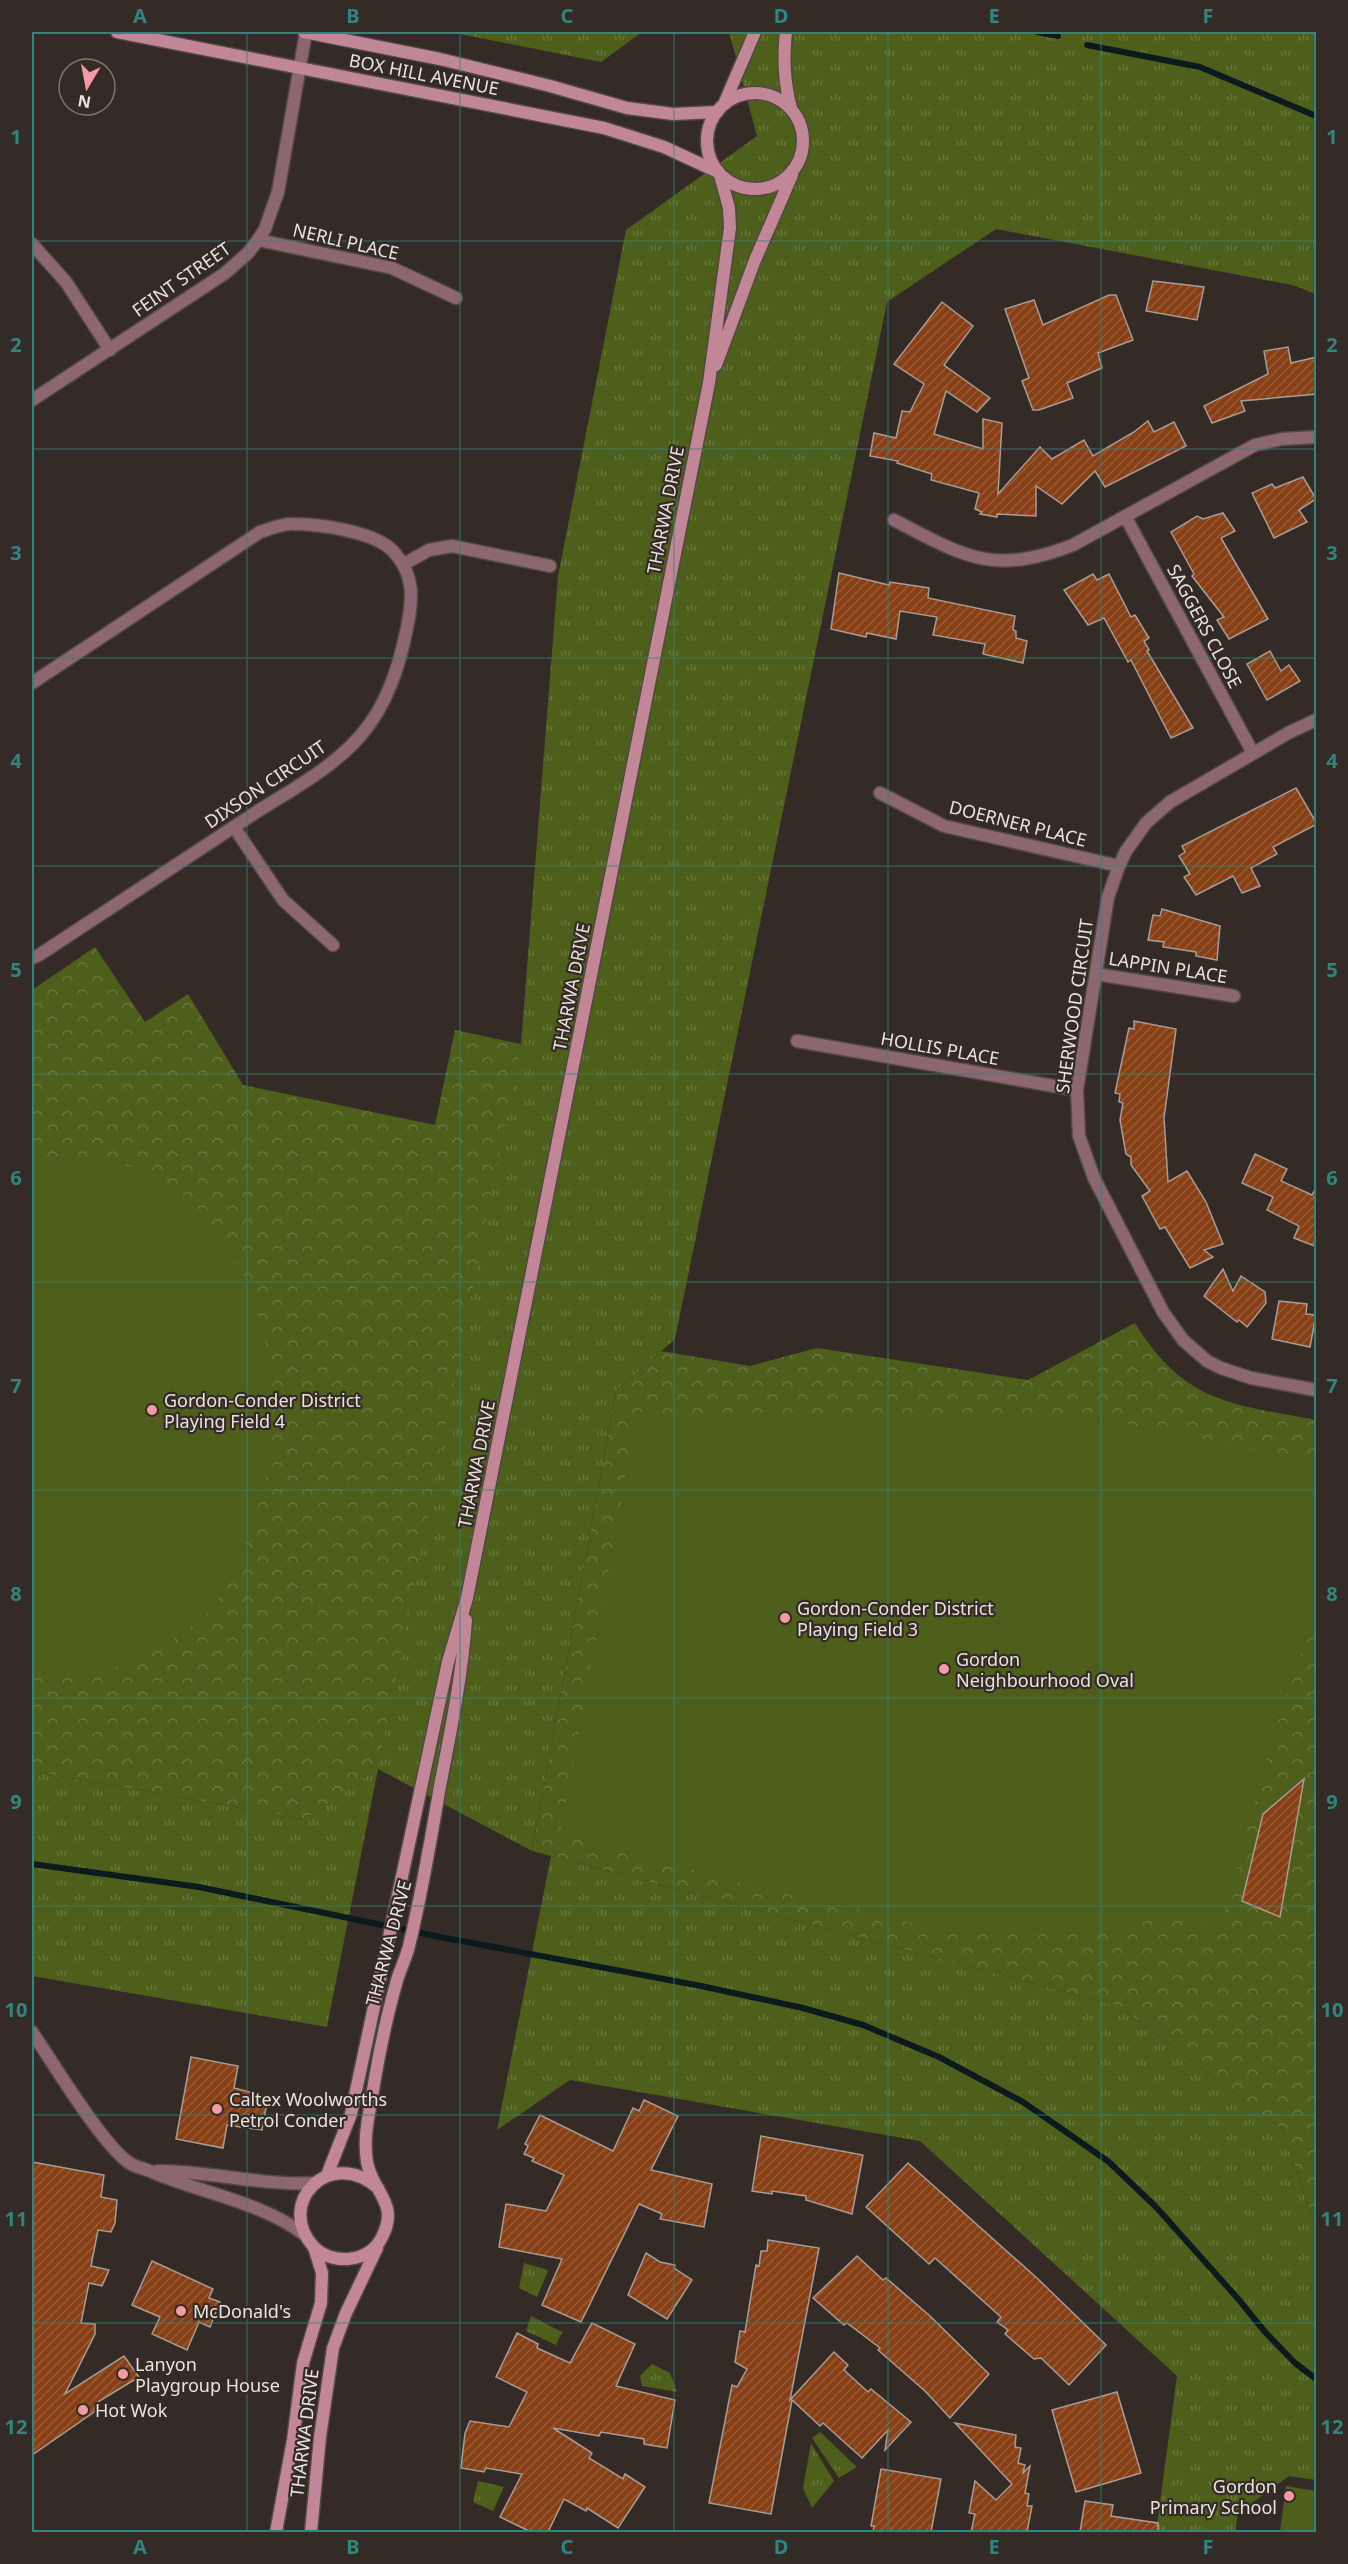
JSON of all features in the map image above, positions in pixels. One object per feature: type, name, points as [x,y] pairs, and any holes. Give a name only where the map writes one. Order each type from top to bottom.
[{"type":"main road","name":"BOX HILL AVENUE","points":[[117,32],[604,128],[664,147],[719,173]]},
{"type":"main road","name":"BOX HILL AVENUE","points":[[305,32],[440,59],[627,108],[673,114],[720,109]]},
{"type":"main road","points":[[720,109],[755,32]]},
{"type":"main road","points":[[786,32],[783,56],[785,86],[791,108]]},
{"type":"main road","points":[[749,93],[765,93],[791,108],[800,121],[804,136],[803,151],[794,170],[775,186],[760,190],[743,189],[727,181],[719,173],[708,152],[707,134],[712,119],[720,109],[734,98],[749,93]]},
{"type":"main road","name":"THARWA DRIVE","points":[[709,383],[755,260],[794,170]]},
{"type":"main road","name":"THARWA DRIVE","points":[[327,2175],[351,2114],[447,1662],[468,1598],[709,383],[730,221],[719,173]]},
{"type":"main road","name":"THARWA DRIVE","points":[[378,2188],[368,2165],[364,2140],[382,2039],[396,1982],[408,1949],[422,1887],[463,1666],[468,1598]]},
{"type":"main road","points":[[340,2172],[355,2173],[368,2178],[378,2188],[386,2200],[387,2227],[381,2241],[370,2252],[357,2258],[342,2260],[327,2256],[314,2247],[305,2235],[301,2221],[301,2207],[306,2194],[315,2183],[327,2175],[340,2172]]},
{"type":"main road","name":"THARWA DRIVE","points":[[311,2532],[320,2437],[333,2348],[360,2281],[381,2241]]},
{"type":"main road","name":"THARWA DRIVE","points":[[276,2532],[293,2440],[303,2363],[321,2303],[322,2273],[314,2247]]},
{"type":"street","name":"FEINT STREET","points":[[32,400],[224,274],[248,253],[258,240],[265,229],[278,192],[305,32]]},
{"type":"street","name":"NERLI PLACE","points":[[258,240],[392,268],[456,298]]},
{"type":"street","points":[[32,244],[66,282],[110,350]]},
{"type":"street","points":[[894,520],[955,552],[992,561],[1025,561],[1041,558],[1073,545],[1255,445],[1282,439],[1317,437]]},
{"type":"street","name":"SAGGERS CLOSE","points":[[1125,516],[1253,753]]},
{"type":"street","points":[[32,683],[260,532],[288,524],[317,526],[372,537],[390,548],[404,564],[429,550],[452,546],[550,566]]},
{"type":"street","name":"DIXSON CIRCUIT","points":[[32,958],[323,768],[350,747],[383,703],[403,650],[412,599],[411,580],[404,564]]},
{"type":"street","name":"SHERWOOD CIRCUIT","points":[[1317,720],[1290,732],[1170,802],[1146,824],[1119,866],[1108,897],[1077,1090],[1079,1136],[1094,1178],[1163,1312],[1183,1340],[1207,1361],[1221,1368],[1251,1378],[1317,1390]]},
{"type":"street","name":"DOERNER PLACE","points":[[880,793],[944,826],[1119,866]]},
{"type":"street","points":[[234,827],[283,900],[333,945]]},
{"type":"street","name":"LAPPIN PLACE","points":[[1096,974],[1234,996]]},
{"type":"street","name":"HOLLIS PLACE","points":[[797,1041],[1077,1090]]},
{"type":"street","points":[[32,2032],[113,2147],[130,2163],[248,2206],[292,2225],[305,2235]]},
{"type":"street","points":[[151,2171],[187,2171],[283,2184],[315,2183]]},
{"type":"green space","points":[[450,32],[642,32],[601,62]]},
{"type":"green space","points":[[729,32],[1316,32],[1316,294],[1292,285],[996,229],[887,302],[675,1339],[616,1391],[532,1851],[378,1769],[327,2027],[32,1976],[32,1771],[305,1819],[521,1044],[558,576],[626,230],[757,136]]},
{"type":"green space","points":[[95,947],[145,1022],[188,994],[243,1085],[435,1125],[455,1030],[521,1044],[378,1769],[305,1819],[32,1771],[32,990]]},
{"type":"green space","name":"Gordon-Conder District Playing Field 4","points":[[32,1158],[100,1160],[130,1167],[160,1180],[188,1200],[212,1225],[232,1254],[248,1286],[260,1320],[268,1355],[272,1390],[271,1438],[261,1494],[241,1555],[220,1596],[194,1624],[152,1652],[122,1665],[90,1672],[32,1670]]},
{"type":"green space","name":"Gordon Neighbourhood Oval","points":[[1135,1323],[1153,1349],[1172,1370],[1191,1385],[1212,1396],[1234,1403],[1316,1420],[1316,2231],[1283,2130],[1119,2006],[532,1851],[616,1391],[661,1351],[750,1366],[817,1348],[1028,1380]]},
{"type":"green space","name":"Gordon Neighbourhood Oval","points":[[634,1412],[1110,1421],[1316,1461],[1316,1611],[1276,1726],[1220,1928],[1157,1917],[1103,1934],[1047,1928],[965,1935],[756,1887],[560,1834],[621,1505]]},
{"type":"green space","points":[[551,1856],[1119,2006],[1283,2130],[1316,2231],[1316,2480],[1289,2476],[1238,2513],[1235,2532],[1156,2532],[1177,2376],[920,2141],[570,2080],[497,2130]]},
{"type":"green space","points":[[524,2263],[548,2271],[537,2297],[519,2288]]},
{"type":"green space","points":[[531,2316],[562,2332],[556,2345],[526,2331]]},
{"type":"green space","points":[[652,2364],[670,2373],[677,2392],[642,2386],[640,2376]]},
{"type":"green space","points":[[820,2432],[857,2467],[839,2478],[812,2438]]},
{"type":"green space","points":[[811,2443],[834,2481],[812,2508],[803,2488]]},
{"type":"green space","points":[[478,2481],[504,2487],[493,2511],[473,2502]]},
{"type":"green space","points":[[1286,2486],[1316,2491],[1316,2532],[1280,2532]]},
{"type":"building","points":[[1153,281],[1204,287],[1197,320],[1146,311]]},
{"type":"building","points":[[1109,295],[1116,295],[1133,340],[1098,353],[1102,368],[1067,383],[1073,398],[1033,410],[1022,381],[1029,378],[1005,309],[1034,300],[1043,325]]},
{"type":"building","points":[[942,302],[973,326],[944,365],[990,398],[977,412],[946,391],[934,434],[983,449],[983,419],[1002,423],[998,494],[1040,447],[1052,459],[1084,440],[1093,456],[1148,421],[1154,432],[1174,422],[1186,446],[1105,487],[1095,471],[1062,504],[1036,486],[1036,516],[997,514],[997,517],[980,514],[982,512],[975,509],[979,493],[931,480],[932,474],[897,463],[898,461],[870,456],[874,433],[896,438],[902,411],[910,412],[924,384],[894,364]]},
{"type":"building","points":[[1288,347],[1291,363],[1317,357],[1317,394],[1241,401],[1245,411],[1212,423],[1204,406],[1268,374],[1264,351]]},
{"type":"building","points":[[1303,477],[1316,499],[1299,510],[1307,522],[1274,538],[1252,493],[1272,484],[1275,488]]},
{"type":"building","points":[[1223,513],[1235,531],[1221,538],[1268,619],[1229,639],[1217,620],[1224,617],[1192,576],[1194,574],[1171,532],[1197,516],[1203,519]]},
{"type":"building","points":[[839,573],[889,585],[890,582],[929,588],[928,598],[1015,616],[1013,630],[1016,631],[1016,638],[1027,641],[1023,663],[983,654],[985,644],[933,635],[937,617],[900,611],[896,639],[867,633],[866,637],[831,629]]},
{"type":"building","points":[[1093,574],[1097,580],[1109,574],[1131,617],[1135,615],[1149,638],[1144,641],[1149,650],[1147,651],[1193,728],[1171,738],[1131,660],[1128,662],[1104,618],[1088,625],[1064,590]]},
{"type":"building","points":[[1270,651],[1281,671],[1289,665],[1300,681],[1267,700],[1247,664]]},
{"type":"building","points":[[1296,788],[1317,824],[1273,847],[1277,854],[1251,868],[1260,886],[1242,893],[1233,876],[1196,895],[1184,877],[1190,874],[1179,856],[1185,852],[1182,846]]},
{"type":"building","points":[[1162,909],[1220,926],[1217,960],[1196,956],[1196,952],[1163,947],[1164,942],[1148,940],[1153,915],[1160,916]]},
{"type":"building","points":[[1134,1021],[1176,1029],[1164,1118],[1168,1182],[1187,1171],[1206,1202],[1223,1244],[1204,1250],[1213,1257],[1190,1268],[1165,1227],[1160,1229],[1142,1196],[1150,1191],[1131,1165],[1131,1157],[1126,1154],[1120,1120],[1123,1103],[1119,1102],[1120,1094],[1115,1093],[1129,1028],[1134,1029]]},
{"type":"building","points":[[1255,1154],[1287,1169],[1281,1181],[1312,1195],[1317,1186],[1317,1247],[1294,1238],[1299,1226],[1267,1210],[1273,1197],[1242,1183]]},
{"type":"building","points":[[1223,1269],[1233,1291],[1241,1276],[1265,1292],[1266,1303],[1247,1327],[1204,1296]]},
{"type":"building","points":[[1279,1301],[1307,1304],[1306,1314],[1316,1315],[1310,1347],[1272,1339]]},
{"type":"building","points":[[1304,1779],[1280,1917],[1242,1901],[1263,1814]]},
{"type":"building","name":"Caltex Woolworths Petrol Conder","points":[[191,2057],[238,2066],[234,2088],[268,2097],[262,2130],[227,2125],[223,2148],[176,2139]]},
{"type":"building","points":[[644,2100],[678,2116],[651,2170],[712,2184],[704,2227],[660,2219],[662,2214],[639,2204],[581,2322],[542,2305],[562,2259],[499,2247],[506,2204],[546,2211],[564,2175],[532,2161],[534,2158],[524,2154],[528,2146],[525,2144],[540,2115],[613,2151],[633,2108],[639,2111]]},
{"type":"building","points":[[761,2136],[863,2155],[852,2214],[806,2200],[806,2196],[772,2191],[772,2194],[752,2191]]},
{"type":"building","points":[[32,2162],[104,2175],[101,2197],[117,2200],[115,2223],[111,2232],[98,2230],[91,2266],[109,2270],[102,2286],[89,2283],[81,2323],[95,2324],[95,2334],[65,2394],[124,2356],[139,2377],[96,2403],[94,2412],[32,2455]]},
{"type":"building","points":[[908,2163],[1038,2279],[1106,2345],[1069,2385],[1041,2358],[1034,2359],[1005,2334],[1008,2330],[997,2322],[1001,2317],[935,2258],[929,2264],[866,2207]]},
{"type":"building","points":[[768,2240],[819,2248],[790,2400],[834,2352],[848,2365],[844,2370],[868,2392],[871,2389],[911,2422],[885,2450],[888,2430],[862,2458],[823,2423],[820,2426],[792,2400],[771,2514],[709,2503],[732,2385],[737,2387],[747,2369],[735,2362],[740,2331],[745,2332],[756,2265],[759,2266],[761,2251],[767,2251]]},
{"type":"building","points":[[646,2253],[660,2262],[675,2265],[674,2268],[692,2280],[667,2319],[628,2295]]},
{"type":"building","points":[[857,2256],[883,2280],[886,2278],[930,2316],[989,2374],[950,2418],[925,2391],[878,2350],[880,2348],[847,2323],[844,2325],[813,2298]]},
{"type":"building","name":"McDonald's","points":[[152,2261],[213,2289],[209,2298],[220,2302],[210,2327],[199,2322],[187,2350],[152,2334],[160,2317],[132,2305]]},
{"type":"building","points":[[592,2323],[635,2344],[616,2386],[675,2400],[667,2448],[644,2444],[644,2439],[601,2432],[599,2436],[553,2428],[592,2453],[589,2458],[623,2479],[625,2474],[645,2487],[618,2528],[587,2508],[586,2511],[564,2499],[548,2532],[531,2532],[500,2517],[522,2474],[486,2468],[484,2472],[461,2468],[465,2433],[470,2421],[509,2427],[527,2392],[496,2377],[517,2333],[538,2344],[537,2348],[570,2363]]},
{"type":"building","points":[[1117,2392],[1141,2473],[1076,2492],[1052,2410]]},
{"type":"building","points":[[955,2423],[1016,2435],[1015,2447],[1021,2448],[1018,2463],[1025,2465],[1023,2473],[1030,2466],[1025,2493],[1029,2494],[1027,2506],[1032,2506],[1027,2532],[971,2532],[975,2514],[969,2513],[975,2481],[996,2500],[1012,2484]]},
{"type":"building","points":[[881,2469],[941,2479],[931,2532],[873,2532],[874,2526],[871,2526]]},
{"type":"building","points":[[1085,2501],[1113,2505],[1111,2516],[1158,2523],[1158,2532],[1080,2532]]},
{"type":"waterway","points":[[1037,32],[1058,36]]},
{"type":"waterway","points":[[1087,45],[1200,67],[1316,116]]},
{"type":"waterway","points":[[32,1864],[199,1887],[440,1937],[701,1986],[803,2008],[863,2025],[939,2057],[1023,2102],[1109,2162],[1156,2207],[1265,2332],[1295,2363],[1316,2379]]},
{"type":"place","name":"Gordon-Conder District Playing Field 4","points":[[152,1410]]},
{"type":"place","name":"Gordon-Conder District Playing Field 3","points":[[785,1618]]},
{"type":"place","name":"Gordon Neighbourhood Oval","points":[[944,1669]]},
{"type":"place","name":"Caltex Woolworths Petrol Conder","points":[[217,2109]]},
{"type":"place","name":"McDonald's","points":[[181,2311]]},
{"type":"place","name":"Lanyon Playgroup House","points":[[123,2374]]},
{"type":"place","name":"Hot Wok","points":[[83,2410]]},
{"type":"place","name":"Gordon Primary School","points":[[1289,2496]]}]
